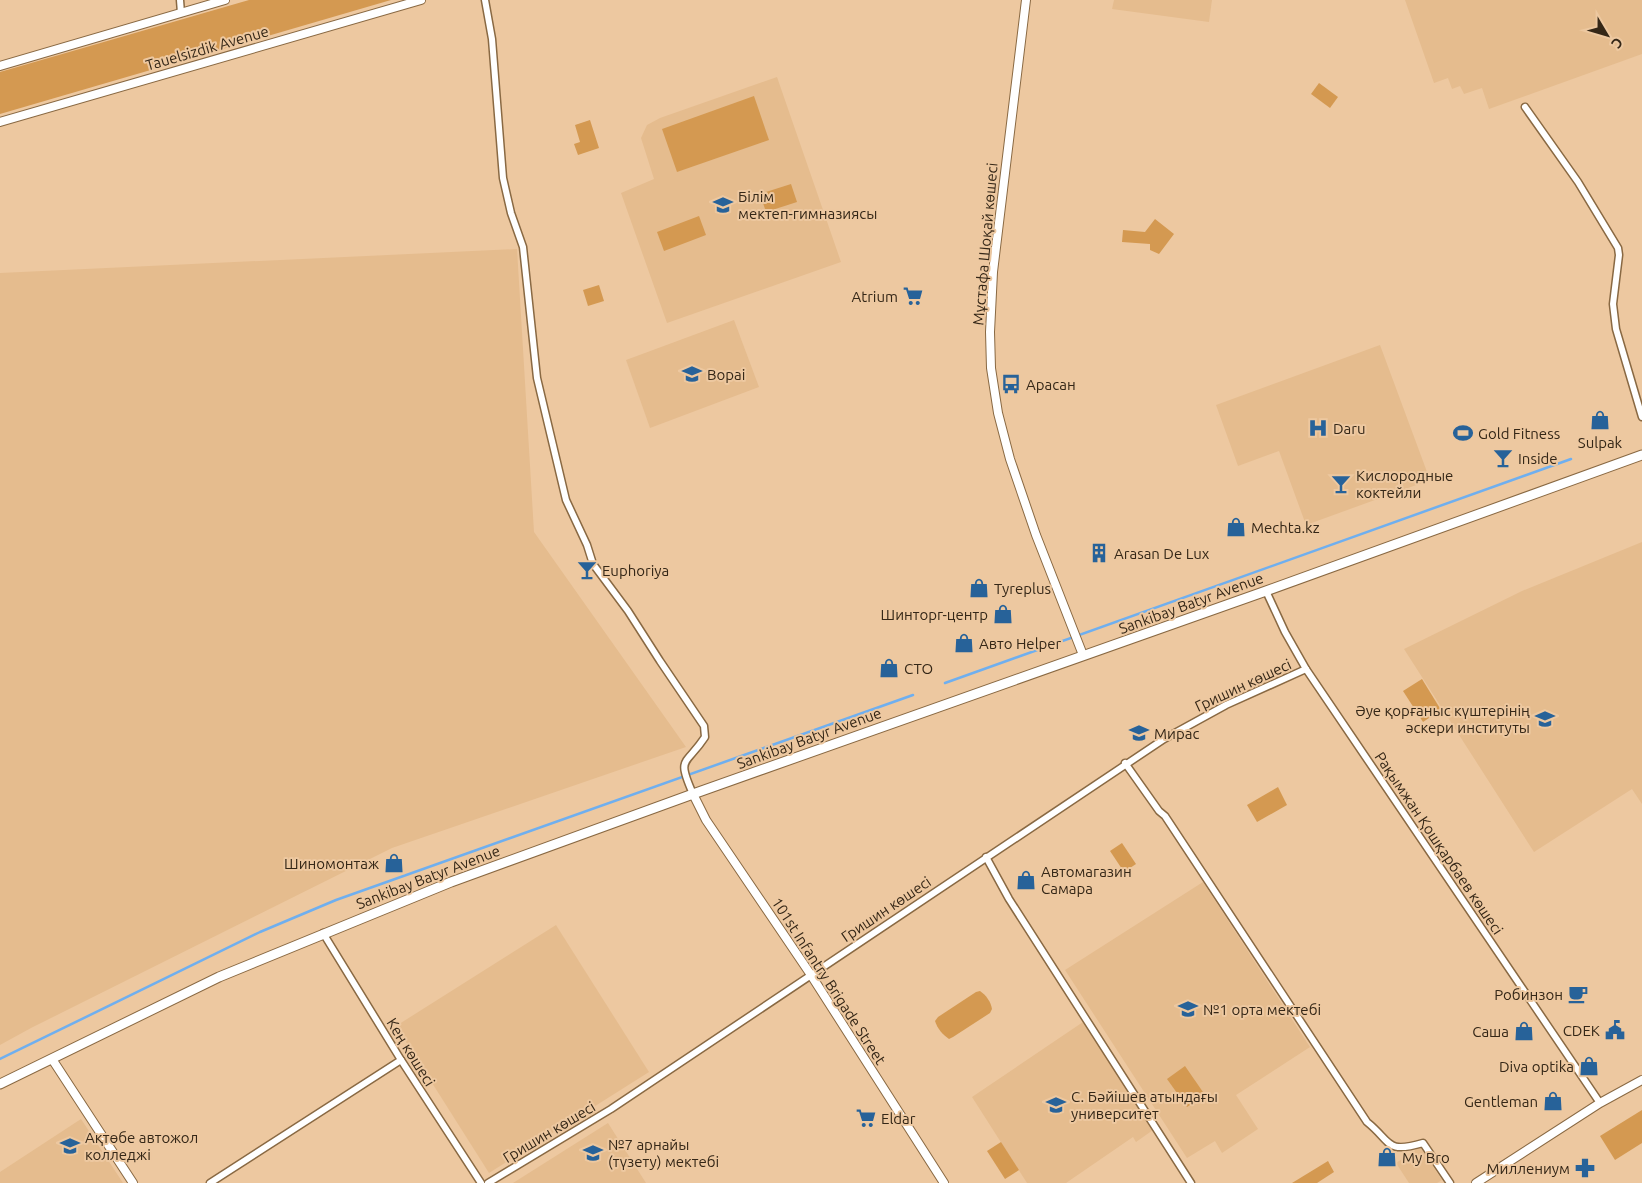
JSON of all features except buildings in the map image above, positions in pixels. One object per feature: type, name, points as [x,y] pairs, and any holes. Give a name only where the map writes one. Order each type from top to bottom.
[{"type":"main road","name":"Sankibay Batyr Avenue","points":[[0,1084],[219,976],[451,882],[1642,455]]},
{"type":"street","points":[[180,0],[181,13]]},
{"type":"street","points":[[0,66],[225,0]]},
{"type":"street","name":"Tauelsizdik Avenue","points":[[0,122],[421,0]]},
{"type":"street","points":[[485,0],[492,39],[503,178],[510,213],[523,247],[538,378],[566,500],[587,545],[593,564],[628,611],[704,726],[705,737],[687,758],[683,767],[693,794]]},
{"type":"street","name":"Мұстафа Шоқай көшесі","points":[[1026,0],[993,272],[990,332],[991,368],[998,413],[1010,459],[1036,534],[1083,655]]},
{"type":"street","points":[[1525,107],[1578,182],[1618,248],[1619,255],[1613,304],[1616,329],[1642,417]]},
{"type":"street","name":"Рақымжан Қошқарбаев көшесі","points":[[1266,591],[1285,632],[1306,669],[1600,1103]]},
{"type":"street","name":"Гришин көшесі","points":[[488,1183],[611,1109],[1125,763],[1226,705],[1306,669]]},
{"type":"street","points":[[1125,763],[1171,824],[1367,1122],[1389,1144],[1400,1148],[1423,1143],[1450,1183]]},
{"type":"street","name":"101st Infantry Brigade Street","points":[[693,794],[706,820],[810,975],[944,1183]]},
{"type":"street","points":[[986,857],[1009,899],[1191,1183]]},
{"type":"street","name":"Кең көшесі","points":[[324,933],[401,1060],[481,1183]]},
{"type":"street","points":[[52,1059],[133,1183]]},
{"type":"street","points":[[210,1183],[401,1060]]},
{"type":"street","points":[[1476,1183],[1600,1103],[1642,1080]]},
{"type":"shaded area","points":[[249,0],[391,0],[0,114],[0,72]]},
{"type":"shaded area","points":[[1114,0],[1212,0],[1209,22],[1112,9]]},
{"type":"shaded area","points":[[1405,0],[1642,0],[1642,54],[1489,109],[1482,88],[1464,94],[1460,86],[1452,89],[1448,78],[1434,83]]},
{"type":"shaded area","name":"Білім мектеп-гимназиясы","points":[[777,77],[841,262],[667,323],[621,193],[654,179],[641,138],[647,125],[660,118]]},
{"type":"shaded area","points":[[1319,83],[1338,97],[1330,108],[1311,94]]},
{"type":"shaded area","points":[[754,96],[769,140],[677,172],[662,129]]},
{"type":"shaded area","points":[[590,120],[599,148],[578,155],[574,144],[580,142],[575,125]]},
{"type":"shaded area","points":[[791,184],[797,202],[766,212],[760,194]]},
{"type":"shaded area","points":[[699,216],[706,235],[664,251],[657,232]]},
{"type":"shaded area","points":[[1155,219],[1174,234],[1159,254],[1150,250],[1150,244],[1122,242],[1123,230],[1145,232]]},
{"type":"shaded area","points":[[517,249],[534,532],[686,747],[392,848],[0,1045],[0,273]]},
{"type":"shaded area","points":[[599,285],[604,301],[588,306],[583,290]]},
{"type":"shaded area","name":"Bopai","points":[[734,320],[759,387],[650,428],[626,360]]},
{"type":"shaded area","name":"Daru","points":[[1380,345],[1430,480],[1306,525],[1279,451],[1238,466],[1216,405]]},
{"type":"shaded area","name":"Әуе қорғаныс күштерінің әскери институты","points":[[1642,542],[1642,804],[1632,789],[1534,852],[1404,649],[1522,591]]},
{"type":"shaded area","points":[[1422,679],[1441,710],[1423,722],[1403,691]]},
{"type":"shaded area","points":[[1278,787],[1287,805],[1257,822],[1247,805]]},
{"type":"shaded area","points":[[1122,843],[1136,864],[1124,872],[1110,851]]},
{"type":"shaded area","name":"№1 орта мектебі","points":[[1203,882],[1310,1047],[1236,1095],[1258,1129],[1222,1153],[1215,1141],[1187,1158],[1065,970]]},
{"type":"shaded area","points":[[556,925],[649,1072],[489,1173],[396,1026]]},
{"type":"shaded area","points":[[980,991],[991,1004],[992,1009],[990,1013],[949,1039],[940,1031],[935,1021],[938,1017]]},
{"type":"shaded area","name":"С. Бәйішев атындағы университет","points":[[1083,1022],[1153,1130],[1136,1142],[1133,1137],[1066,1183],[1027,1183],[972,1097]]},
{"type":"shaded area","points":[[1185,1066],[1205,1095],[1187,1107],[1167,1079]]},
{"type":"shaded area","points":[[1642,1110],[1642,1143],[1615,1160],[1600,1136]]},
{"type":"shaded area","name":"Ақтөбе автожол колледжі","points":[[81,1119],[123,1183],[0,1183],[0,1172]]},
{"type":"shaded area","name":"№7 арнайы (түзету) мектебі","points":[[608,1123],[646,1183],[513,1183]]},
{"type":"shaded area","points":[[1001,1142],[1019,1170],[1005,1179],[987,1151]]},
{"type":"shaded area","points":[[1420,1147],[1442,1180],[1437,1183],[1409,1183],[1396,1163]]},
{"type":"shaded area","points":[[1328,1161],[1334,1172],[1317,1183],[1292,1183]]},
{"type":"waterway","points":[[945,683],[1571,459]]},
{"type":"waterway","points":[[0,1059],[260,932],[336,900],[913,695]]},
{"type":"place","name":"Білім мектеп-гимназиясы","points":[[723,205]]},
{"type":"place","name":"Atrium","points":[[913,296]]},
{"type":"place","name":"Bopai","points":[[692,374]]},
{"type":"place","name":"Арасан","points":[[1011,384]]},
{"type":"place","name":"Sulpak","points":[[1600,420]]},
{"type":"place","name":"Daru","points":[[1318,428]]},
{"type":"place","name":"Gold Fitness","points":[[1463,433]]},
{"type":"place","name":"Inside","points":[[1503,458]]},
{"type":"place","name":"Кислородные коктейли","points":[[1341,484]]},
{"type":"place","name":"Mechta.kz","points":[[1236,527]]},
{"type":"place","name":"Arasan De Lux","points":[[1099,553]]},
{"type":"place","name":"Euphoriya","points":[[587,570]]},
{"type":"place","name":"Tyreplus","points":[[979,588]]},
{"type":"place","name":"Шинторг-центр","points":[[1003,614]]},
{"type":"place","name":"Авто Helper","points":[[964,643]]},
{"type":"place","name":"СТО","points":[[889,668]]},
{"type":"place","name":"Әуе қорғаныс күштерінің әскери институты","points":[[1545,719]]},
{"type":"place","name":"Мирас","points":[[1139,733]]},
{"type":"place","name":"Шиномонтаж","points":[[394,863]]},
{"type":"place","name":"Автомагазин Самара","points":[[1026,880]]},
{"type":"place","name":"Робинзон","points":[[1578,994]]},
{"type":"place","name":"№1 орта мектебі","points":[[1188,1009]]},
{"type":"place","name":"CDEK","points":[[1615,1030]]},
{"type":"place","name":"Саша","points":[[1524,1031]]},
{"type":"place","name":"Diva optika","points":[[1589,1066]]},
{"type":"place","name":"Gentleman","points":[[1553,1101]]},
{"type":"place","name":"С. Бәйішев атындағы университет","points":[[1056,1105]]},
{"type":"place","name":"Eldar","points":[[866,1118]]},
{"type":"place","name":"Ақтөбе автожол колледжі","points":[[70,1146]]},
{"type":"place","name":"№7 арнайы (түзету) мектебі","points":[[593,1153]]},
{"type":"place","name":"My Bro","points":[[1387,1157]]},
{"type":"place","name":"Миллениум","points":[[1585,1168]]}]
